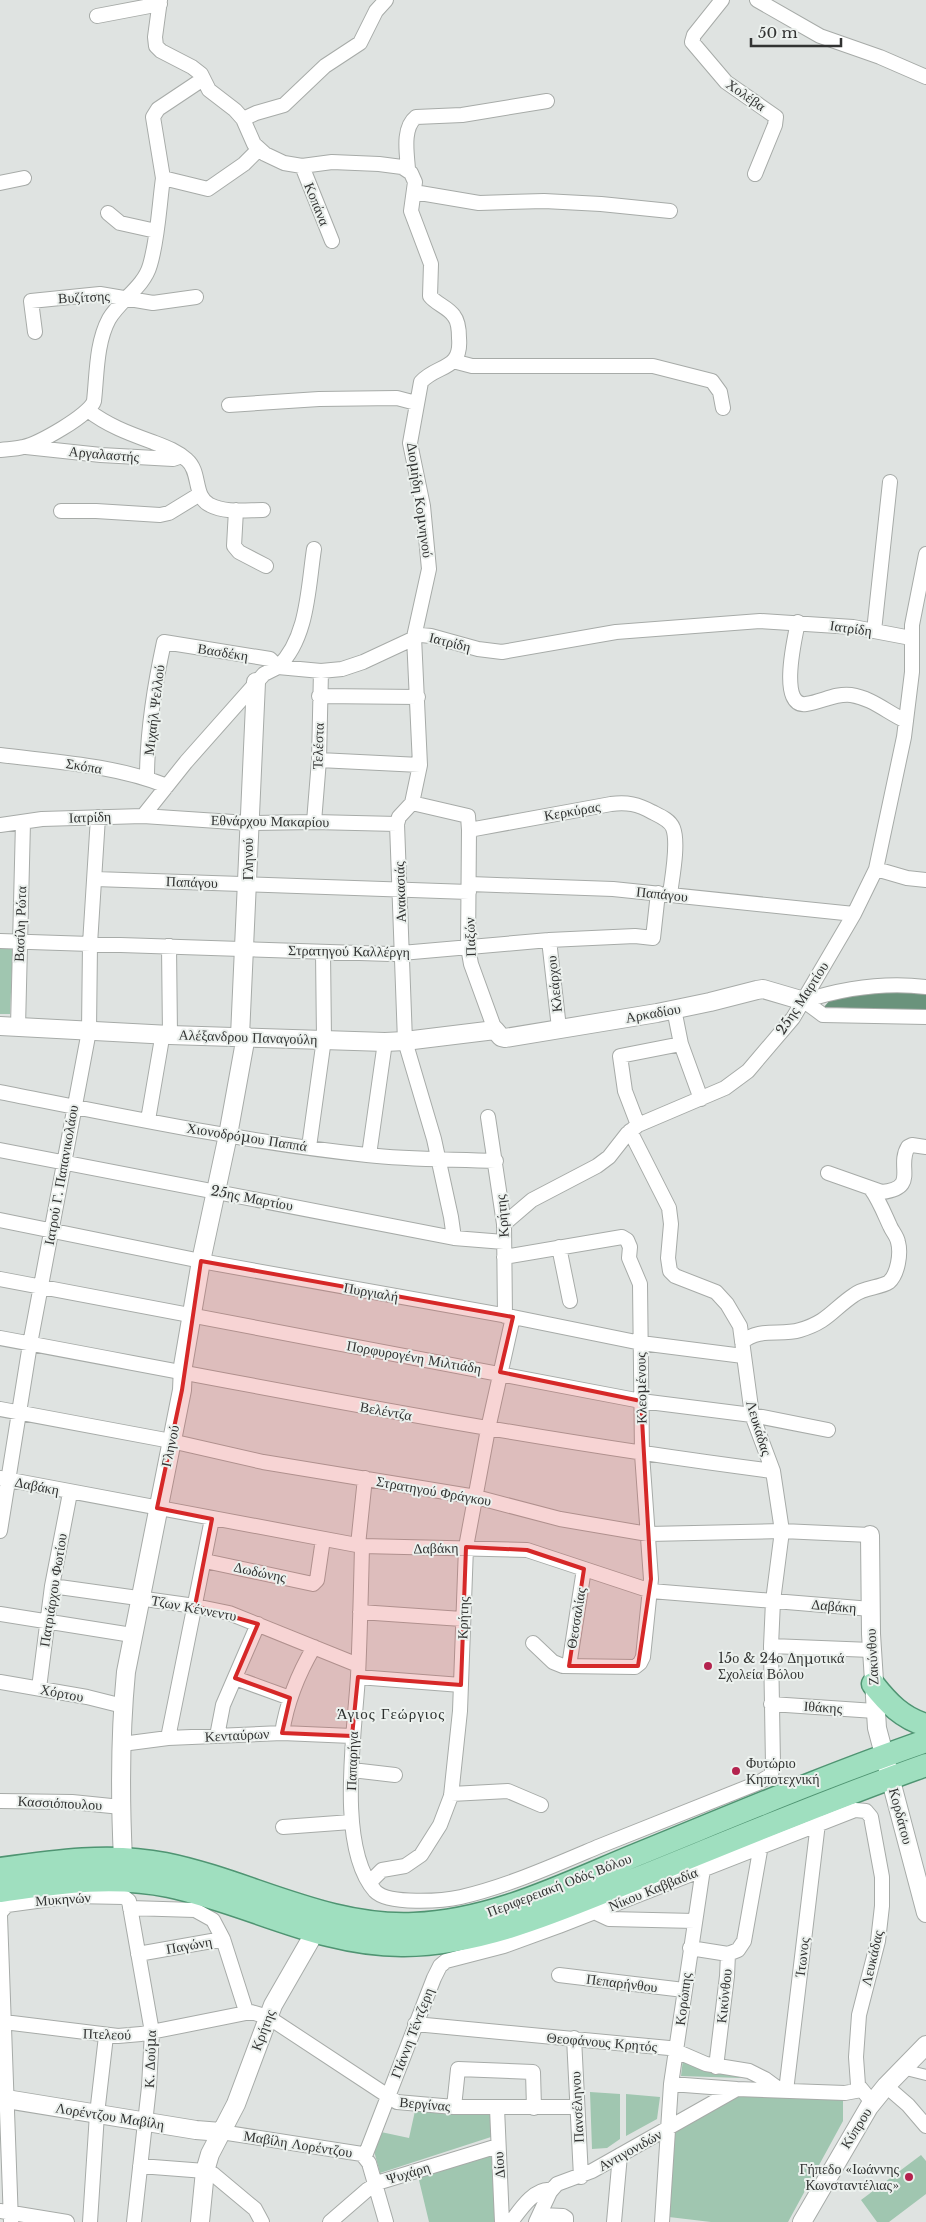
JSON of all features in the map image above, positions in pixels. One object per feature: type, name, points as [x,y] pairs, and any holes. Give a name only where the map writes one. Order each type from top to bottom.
[{"type":"main road","points":[[873,1684],[887,1702],[900,1713],[926,1725]]},
{"type":"main road","name":"Περιφερειακή Οδός Βόλου","points":[[0,1869],[93,1859],[123,1859],[183,1868],[341,1918],[375,1924],[443,1922],[477,1916],[526,1900],[884,1756],[926,1741]]},
{"type":"main road","name":"Περιφερειακή Οδός Βόλου","points":[[0,1911],[71,1881],[128,1880],[170,1886],[315,1932],[366,1944],[407,1945],[459,1940],[496,1931],[555,1911],[926,1765]]},
{"type":"street","points":[[243,119],[284,105],[325,66],[360,43],[376,11],[386,0]]},
{"type":"street","name":"Χολέβα","points":[[722,0],[694,35],[692,42],[726,82],[776,117],[755,174]]},
{"type":"street","points":[[757,0],[820,36],[880,57],[926,78]]},
{"type":"street","points":[[97,16],[160,2],[155,37],[156,46],[166,54],[192,67],[203,78],[210,90],[230,105],[243,119],[259,149],[275,159],[302,166],[332,162],[397,165],[408,169],[414,176],[412,217],[431,264],[430,296],[456,318],[460,345],[458,354],[453,361],[472,366],[653,366],[712,381],[720,392],[723,408]]},
{"type":"street","points":[[0,450],[25,447],[62,428],[89,411],[94,401],[99,353],[105,328],[117,308],[142,280],[150,266],[163,178],[153,117],[158,109],[203,78]]},
{"type":"street","points":[[408,169],[408,130],[410,123],[416,118],[462,115],[547,100]]},
{"type":"street","points":[[163,178],[208,189],[244,164],[259,149]]},
{"type":"street","name":"Κοπάνα","points":[[302,166],[332,241]]},
{"type":"street","points":[[0,183],[24,178]]},
{"type":"street","points":[[414,192],[479,204],[544,201],[601,204],[670,212]]},
{"type":"street","points":[[108,213],[120,223],[156,231]]},
{"type":"street","name":"Βυζίτσης","points":[[35,332],[31,301],[100,294],[127,297],[153,303],[196,297]]},
{"type":"street","name":"Διομήδη Κομνηνού","points":[[414,637],[429,568],[423,506],[410,443],[416,403],[423,379],[453,361]]},
{"type":"street","points":[[229,405],[319,399],[396,398],[416,403]]},
{"type":"street","points":[[89,411],[100,420],[182,456],[195,471],[200,494],[206,503],[217,509],[263,510]]},
{"type":"street","name":"Αργαλαστής","points":[[25,447],[174,459],[182,456]]},
{"type":"street","points":[[874,631],[890,482]]},
{"type":"street","points":[[61,511],[160,515],[169,513],[200,494]]},
{"type":"street","points":[[236,510],[234,546],[239,552],[266,566]]},
{"type":"street","points":[[143,816],[256,682],[264,674],[278,667],[287,658],[302,624],[314,549]]},
{"type":"street","name":"25ης Μαρτίου","points":[[634,1128],[725,1088],[748,1071],[784,1030],[804,1001],[854,914],[876,869],[899,767],[912,672],[911,638],[913,615],[926,554]]},
{"type":"street","name":"Ιατρίδη","points":[[278,667],[321,671],[342,669],[363,662],[414,637],[431,636],[478,649],[502,652],[616,632],[760,621],[798,622],[874,631],[911,638]]},
{"type":"street","points":[[798,622],[790,672],[792,694],[796,702],[804,705],[834,696],[854,696],[873,702],[906,720]]},
{"type":"street","points":[[397,824],[399,817],[412,803],[420,765],[414,637]]},
{"type":"street","name":"Βασδέκη","points":[[164,642],[270,660],[278,667]]},
{"type":"street","name":"Μιχαήλ Ψελλού","points":[[147,778],[147,743],[154,691],[164,642]]},
{"type":"street","name":"Τελέστα","points":[[314,822],[319,760],[321,671]]},
{"type":"street","name":"Γληνού","points":[[123,1859],[121,1807],[122,1706],[132,1635],[182,1390],[182,1371],[201,1261],[228,1136],[243,1036],[243,949],[248,884],[248,823],[256,682]]},
{"type":"street","points":[[319,696],[418,697]]},
{"type":"street","name":"Σκόπα","points":[[0,755],[87,766],[147,778],[167,786]]},
{"type":"street","points":[[319,760],[420,765]]},
{"type":"street","points":[[412,803],[468,816],[469,830]]},
{"type":"street","name":"Κερκύρας","points":[[469,830],[611,804],[637,804],[666,820],[674,830],[675,847],[664,894]]},
{"type":"street","name":"Ιατρίδη","points":[[0,825],[98,817],[143,816]]},
{"type":"street","name":"Εθνάρχου Μακαρίου","points":[[143,816],[248,823],[397,824]]},
{"type":"street","name":"Ιατρού Γ. Παπανικολάου","points":[[0,1531],[4,1479],[20,1412],[30,1344],[89,1031],[90,944],[98,817]]},
{"type":"street","name":"Βασίλη Ρώτα","points":[[18,1026],[23,822]]},
{"type":"street","name":"Ανακασιάς","points":[[397,824],[405,1041],[438,1158],[454,1238]]},
{"type":"street","name":"Παξών","points":[[469,830],[468,947],[471,964],[498,1033]]},
{"type":"street","points":[[876,869],[907,878],[926,880]]},
{"type":"street","name":"Παπάγου","points":[[95,879],[399,889],[603,888],[854,914]]},
{"type":"street","name":"Στρατηγού Καλλέργη","points":[[0,941],[402,954],[549,940],[635,936],[653,938],[664,894]]},
{"type":"street","name":"Κλεάρχου","points":[[549,940],[559,1028]]},
{"type":"street","points":[[148,1120],[165,1039],[169,946]]},
{"type":"street","points":[[308,1147],[324,1039],[323,952]]},
{"type":"street","points":[[804,1001],[850,988],[886,985],[926,987]]},
{"type":"street","name":"Αρκαδίου","points":[[498,1033],[505,1038],[674,1009],[760,989],[804,1001]]},
{"type":"street","points":[[804,1001],[823,1015],[926,1017]]},
{"type":"street","points":[[674,1009],[681,1044],[701,1099]]},
{"type":"street","name":"Αλέξανδρου Παναγούλη","points":[[0,1026],[89,1031],[165,1039],[243,1036],[384,1042],[498,1033]]},
{"type":"street","points":[[369,1156],[384,1042]]},
{"type":"street","points":[[504,1224],[532,1200],[597,1166],[610,1157],[634,1128],[624,1091],[620,1056],[681,1044]]},
{"type":"street","name":"Χιονοδρόμου Παππά","points":[[0,1092],[228,1136],[369,1156],[496,1161]]},
{"type":"street","name":"Κρήτης","points":[[370,1882],[382,1870],[405,1866],[422,1855],[440,1825],[451,1794],[460,1685],[466,1547],[509,1316],[504,1257],[504,1224],[488,1117]]},
{"type":"street","name":"Λευκάδας","points":[[394,1898],[444,1899],[483,1891],[758,1783],[767,1779],[772,1771],[771,1646],[773,1601],[782,1531],[773,1471],[752,1416],[740,1326],[719,1294],[709,1288],[675,1276],[670,1270],[668,1258],[671,1224],[669,1208],[634,1128]]},
{"type":"street","points":[[828,1173],[882,1192],[899,1187],[905,1175],[905,1156],[908,1147],[912,1145],[926,1148]]},
{"type":"street","name":"25ης Μαρτίου","points":[[0,1150],[216,1190],[454,1238],[504,1242]]},
{"type":"street","points":[[743,1349],[749,1336],[792,1332],[815,1324],[831,1315],[859,1291],[886,1284],[892,1278],[898,1256],[898,1240],[871,1189]]},
{"type":"street","name":"Πυργιαλή","points":[[0,1220],[201,1261],[509,1316],[641,1343],[743,1349]]},
{"type":"street","name":"Κλεομένους","points":[[504,1257],[616,1237],[627,1240],[630,1247],[629,1258],[640,1284],[642,1454],[651,1591],[640,1663],[638,1666],[631,1668],[569,1666]]},
{"type":"street","points":[[559,1247],[570,1300]]},
{"type":"street","name":"Πορφυρογένη Μιλτιάδη","points":[[0,1279],[500,1372],[641,1401],[752,1416],[828,1430]]},
{"type":"street","name":"Βελέντζα","points":[[0,1338],[488,1430],[642,1454],[773,1471]]},
{"type":"street","name":"Στρατηγού Φράγκου","points":[[0,1408],[171,1441],[263,1462],[476,1497],[560,1519],[648,1534],[782,1531],[870,1535]]},
{"type":"street","name":"Παπαρήγα","points":[[365,1478],[360,1546],[358,1671],[352,1736],[351,1822],[358,1855],[370,1882],[379,1894],[394,1898]]},
{"type":"street","name":"Δαβάκη","points":[[4,1479],[360,1546],[466,1547],[527,1550],[651,1591],[871,1609]]},
{"type":"street","name":"Πατριάρχου Φωτίου","points":[[39,1688],[52,1586],[70,1492]]},
{"type":"street","points":[[168,1738],[212,1519]]},
{"type":"street","name":"Ζακύνθου","points":[[870,1535],[871,1650],[875,1711],[890,1778]]},
{"type":"street","name":"Δωδώνης","points":[[205,1560],[314,1583],[317,1580],[323,1539]]},
{"type":"street","name":"Θεσσαλίας","points":[[569,1666],[584,1569]]},
{"type":"street","name":"Τζων Κέννεντυ","points":[[52,1586],[139,1597],[229,1613],[314,1647],[358,1671],[460,1685]]},
{"type":"street","points":[[360,1612],[462,1619]]},
{"type":"street","points":[[0,1614],[132,1635]]},
{"type":"street","points":[[217,1736],[223,1705],[258,1624]]},
{"type":"street","points":[[533,1643],[553,1662],[569,1666]]},
{"type":"street","points":[[771,1646],[871,1650]]},
{"type":"street","points":[[282,1733],[297,1678],[314,1647]]},
{"type":"street","points":[[234,1678],[290,1698]]},
{"type":"street","name":"Χόρτου","points":[[0,1682],[39,1688],[122,1706]]},
{"type":"street","name":"Ιθάκης","points":[[772,1704],[875,1711]]},
{"type":"street","name":"Κενταύρων","points":[[122,1744],[168,1738],[282,1733],[352,1736]]},
{"type":"street","points":[[352,1770],[395,1775]]},
{"type":"street","name":"Κορδάτου","points":[[890,1778],[926,1913]]},
{"type":"street","points":[[451,1794],[508,1791],[541,1805]]},
{"type":"street","name":"Κασσιόπουλου","points":[[0,1801],[72,1802],[121,1807]]},
{"type":"street","name":"Νίκου Καββαδία","points":[[440,1966],[452,1958],[504,1946],[594,1912],[848,1811],[866,1811]]},
{"type":"street","name":"Λευκάδας","points":[[866,1811],[871,1817],[876,1839],[883,1895],[878,1941],[861,2006],[857,2030],[856,2069],[867,2096]]},
{"type":"street","points":[[283,1827],[351,1822]]},
{"type":"street","name":"Ίτωνος","points":[[783,2090],[818,1823]]},
{"type":"street","name":"Κικύνθου","points":[[716,2067],[728,1954],[738,1950],[744,1941],[760,1845]]},
{"type":"street","name":"Κορώπης","points":[[662,2222],[666,2130],[671,2084],[703,1869]]},
{"type":"street","name":"Μυκηνών","points":[[0,1911],[7,1904],[63,1897],[128,1902],[166,1910],[188,1909],[200,1912],[213,1920],[223,1939]]},
{"type":"street","name":"Κ. Δούμα","points":[[128,1902],[152,2032],[151,2065],[134,2222]]},
{"type":"street","points":[[0,1911],[7,2215],[67,2222]]},
{"type":"street","points":[[594,1912],[609,1919],[695,1921]]},
{"type":"street","name":"Κρήτης","points":[[200,2222],[204,2171],[210,2154],[236,2104],[278,1995],[315,1932]]},
{"type":"street","name":"Παγώνη","points":[[138,1954],[223,1939],[246,2011]]},
{"type":"street","points":[[690,1948],[728,1954]]},
{"type":"street","name":"ΓΙάννη Τέντζερη","points":[[365,2156],[415,2024],[440,1966]]},
{"type":"street","name":"Πεπαρήνθου","points":[[560,1976],[684,1990]]},
{"type":"street","name":"Πτελεού","points":[[4,2022],[106,2036],[127,2036],[246,2011],[268,2017]]},
{"type":"street","name":"Βεργίνας","points":[[268,2017],[387,2098],[397,2102],[454,2107],[577,2107]]},
{"type":"street","name":"Θεοφάνους Κρητός","points":[[415,2024],[487,2033],[661,2046],[677,2050],[716,2067],[749,2070],[783,2090]]},
{"type":"street","points":[[90,2222],[97,2114],[106,2036]]},
{"type":"street","name":"Πανσέληνου","points":[[574,2038],[581,2176]]},
{"type":"street","name":"Κύπρου","points":[[802,2222],[858,2122],[867,2096],[886,2086],[926,2045]]},
{"type":"street","points":[[454,2107],[458,2069],[533,2072],[534,2108]]},
{"type":"street","points":[[902,2069],[926,2075]]},
{"type":"street","points":[[671,2084],[737,2089],[846,2093],[867,2096]]},
{"type":"street","points":[[886,2086],[908,2105],[926,2126]]},
{"type":"street","name":"Αντιγονιδών","points":[[551,2190],[558,2184],[581,2176],[620,2155],[737,2089]]},
{"type":"street","name":"Λορέντζου Μαβίλη","points":[[3,2099],[221,2132]]},
{"type":"street","name":"Δίου","points":[[497,2108],[502,2222]]},
{"type":"street","name":"Μαβίλη Λορέντζου","points":[[221,2132],[357,2152],[365,2156],[368,2160],[386,2222]]},
{"type":"street","name":"Ψυχάρη","points":[[330,2222],[375,2184],[498,2146]]},
{"type":"street","points":[[614,2222],[620,2155]]},
{"type":"street","points":[[140,2166],[204,2171],[217,2178],[255,2209],[262,2222]]},
{"type":"street","points":[[511,2222],[536,2194],[544,2190],[551,2190],[539,2219],[563,2216],[566,2222]]},
{"type":"highlighted area","points":[[201,1261],[513,1317],[500,1372],[641,1401],[651,1579],[638,1666],[569,1666],[584,1569],[527,1550],[466,1547],[461,1685],[358,1677],[352,1736],[282,1733],[290,1698],[235,1678],[258,1624],[195,1606],[212,1519],[157,1508],[182,1390]]},
{"type":"shaded area","points":[[0,947],[13,948],[10,1014],[0,1014]]},
{"type":"shaded area","points":[[838,991],[926,993],[926,1011],[824,1007]]},
{"type":"shaded area","points":[[683,2059],[737,2076],[741,2078],[681,2076]]},
{"type":"shaded area","points":[[590,2092],[620,2094],[620,2139],[607,2148],[592,2149]]},
{"type":"shaded area","points":[[739,2092],[843,2098],[843,2121],[788,2222],[711,2222],[669,2217],[674,2130]]},
{"type":"shaded area","points":[[626,2094],[660,2097],[657,2119],[626,2136]]},
{"type":"shaded area","points":[[415,2111],[491,2114],[491,2137],[380,2173],[374,2151],[381,2132],[409,2138]]},
{"type":"shaded area","points":[[492,2153],[495,2222],[429,2222],[418,2176]]},
{"type":"shaded area","name":"Γήπεδο «Ιωάννης Κωνσταντέλιας»","points":[[921,2155],[926,2161],[926,2194],[889,2222],[877,2222],[861,2200]]},
{"type":"place","name":"15ο & 24ο Δημοτικά Σχολεία Βόλου","points":[[708,1666]]},
{"type":"place","name":"Φυτώριο Κηποτεχνική","points":[[736,1771]]},
{"type":"place","name":"Γήπεδο «Ιωάννης Κωνσταντέλιας»","points":[[909,2177]]},
{"type":"district","name":"Άγιος Γεώργιος","points":[[391,1713]]}]
